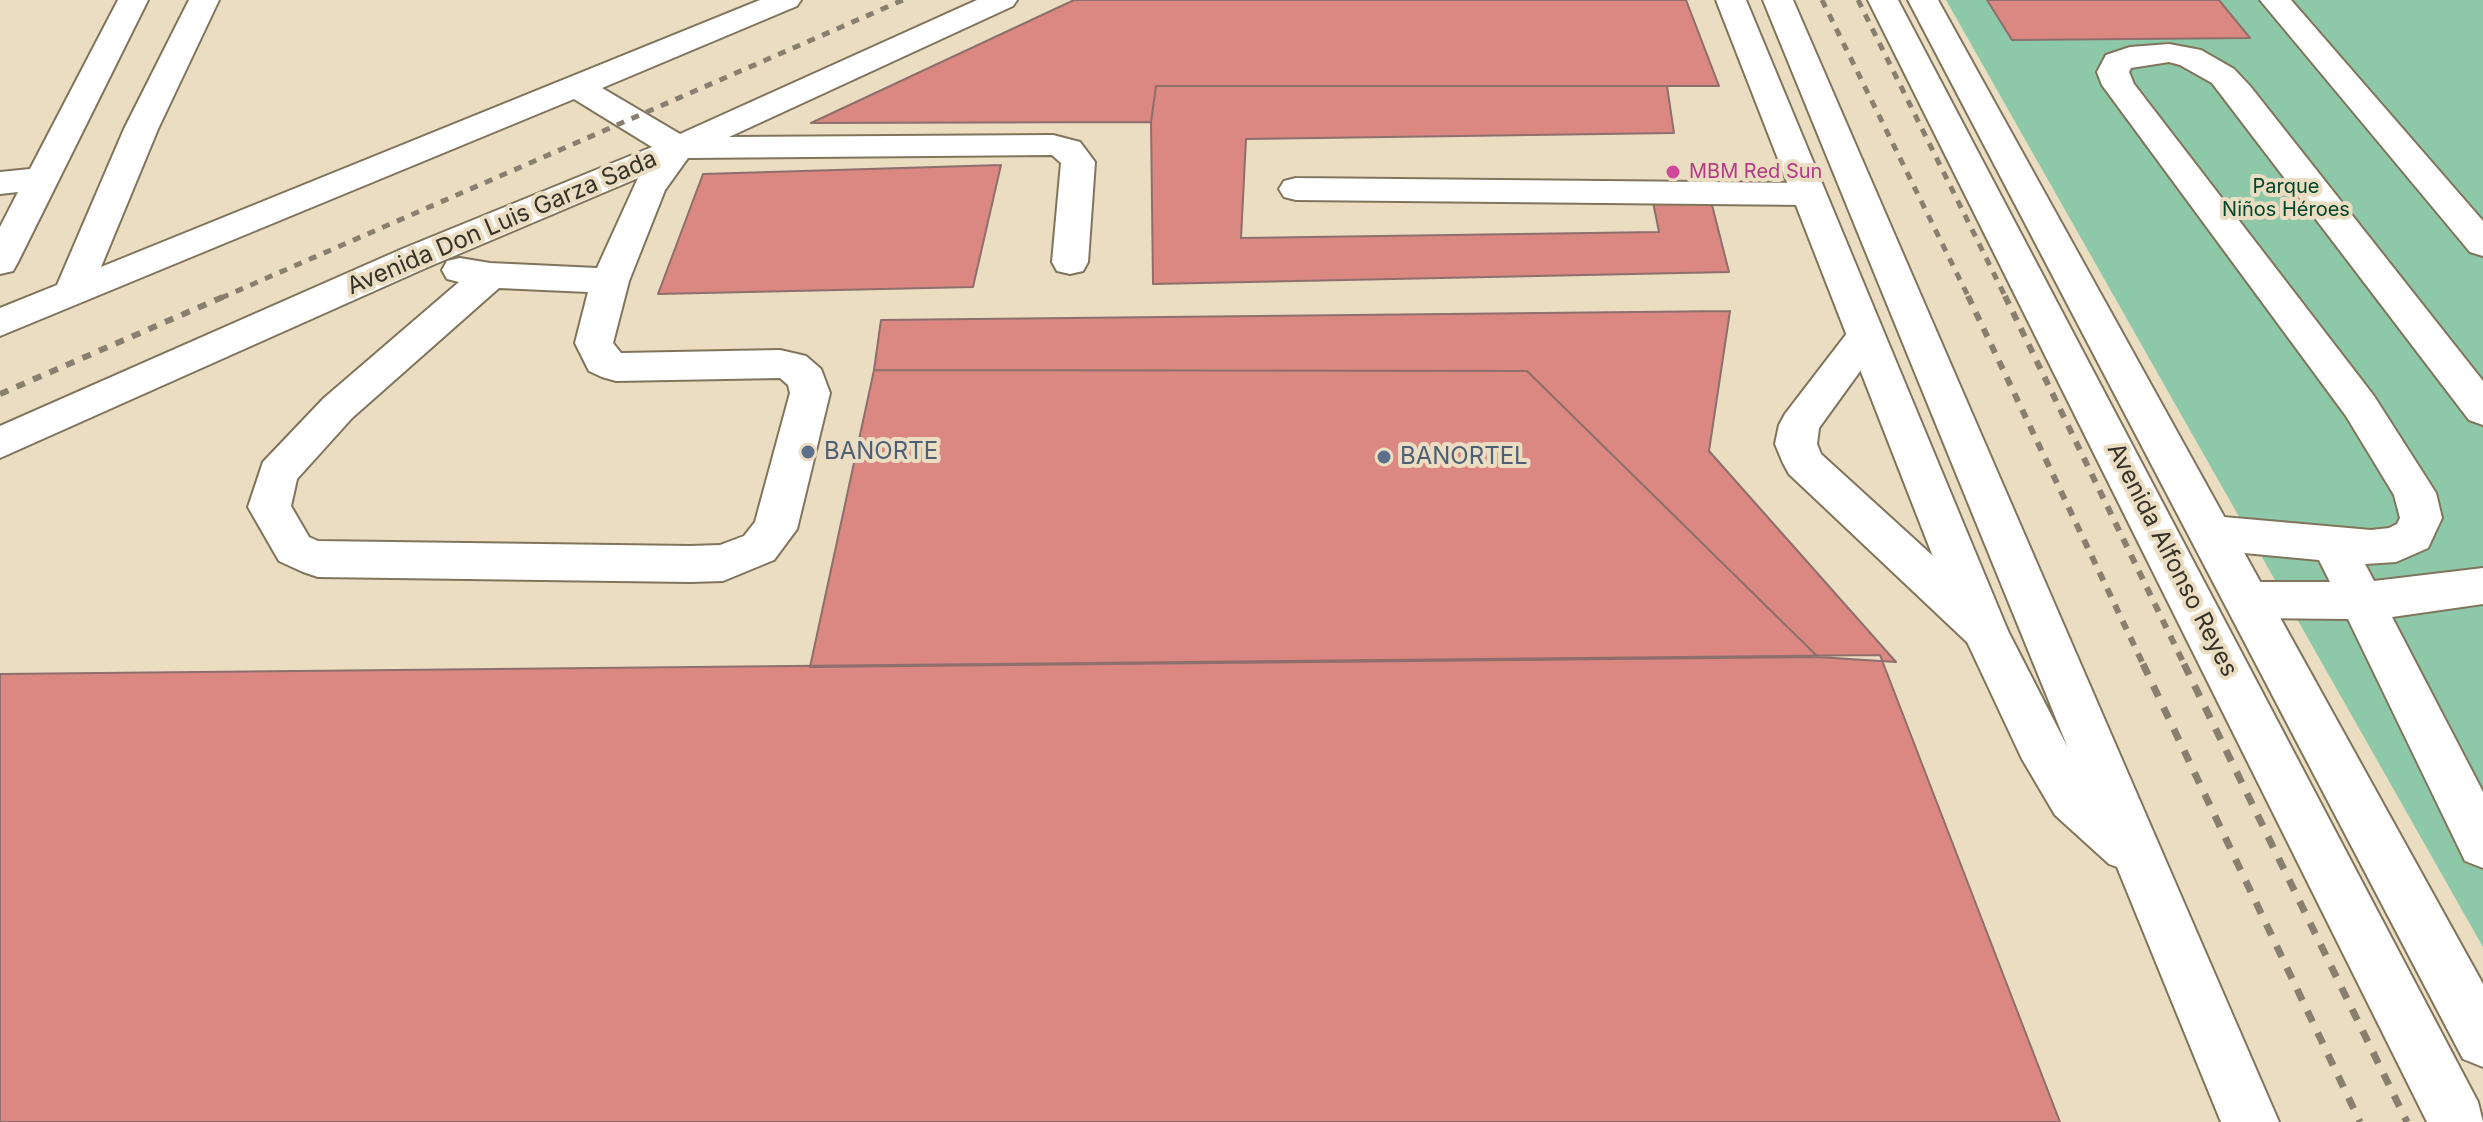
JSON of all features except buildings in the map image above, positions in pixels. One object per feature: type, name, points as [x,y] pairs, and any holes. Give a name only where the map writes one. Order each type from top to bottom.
[{"type":"main road","points":[[0,262],[133,0]]},
{"type":"main road","points":[[72,293],[141,129],[204,0]]},
{"type":"main road","points":[[0,323],[786,0]]},
{"type":"main road","name":"Avenida Don Luis Garza Sada","points":[[0,443],[415,258],[678,148],[1002,0]]},
{"type":"main road","points":[[1731,0],[1985,631],[2039,744],[2073,799],[2135,854]]},
{"type":"main road","points":[[1778,0],[2250,1122]]},
{"type":"main road","name":"Avenida Alfonso Reyes","points":[[1883,0],[2458,1122]]},
{"type":"main road","points":[[1923,0],[2483,1039]]},
{"type":"main road","points":[[2275,0],[2483,244]]},
{"type":"main road","points":[[2212,533],[2333,544],[2396,545],[2413,536],[2421,518],[2415,493],[2360,406],[2118,85],[2113,72],[2117,62],[2130,56],[2169,53],[2190,57],[2223,76],[2483,410]]},
{"type":"main road","points":[[576,86],[678,148],[1062,147],[1073,152],[1078,162],[1070,262]]},
{"type":"main road","points":[[490,275],[338,408],[278,473],[269,507],[294,549],[318,559],[690,564],[723,563],[759,548],[775,529],[810,393],[807,379],[792,366],[780,364],[616,367],[603,361],[594,343],[610,281],[648,188],[678,148]]},
{"type":"main road","points":[[0,183],[44,178]]},
{"type":"main road","points":[[1296,189],[1808,194]]},
{"type":"main road","points":[[415,258],[490,275],[610,281]]},
{"type":"main road","points":[[1865,338],[1799,425],[1796,444],[1804,463],[1985,631]]},
{"type":"main road","points":[[2333,544],[2483,844]]},
{"type":"main road","points":[[2249,600],[2360,601],[2483,586]]},
{"type":"green space","name":"Parque Niños Héroes","points":[[1946,0],[2483,0],[2483,947]]},
{"type":"railway","points":[[221,298],[903,0]]},
{"type":"railway","points":[[1822,0],[1969,298]]},
{"type":"railway","points":[[1858,0],[2006,298]]},
{"type":"railway","points":[[0,394],[225,296]]},
{"type":"railway","points":[[1968,296],[2144,666]]},
{"type":"railway","points":[[2005,296],[2185,666]]},
{"type":"railway","points":[[2143,664],[2360,1122]]},
{"type":"railway","points":[[2184,664],[2407,1122]]},
{"type":"place","name":"MBM Red Sun","points":[[1673,172]]},
{"type":"place","name":"BANORTE","points":[[808,452]]},
{"type":"place","name":"BANORTEL","points":[[1384,457]]}]
